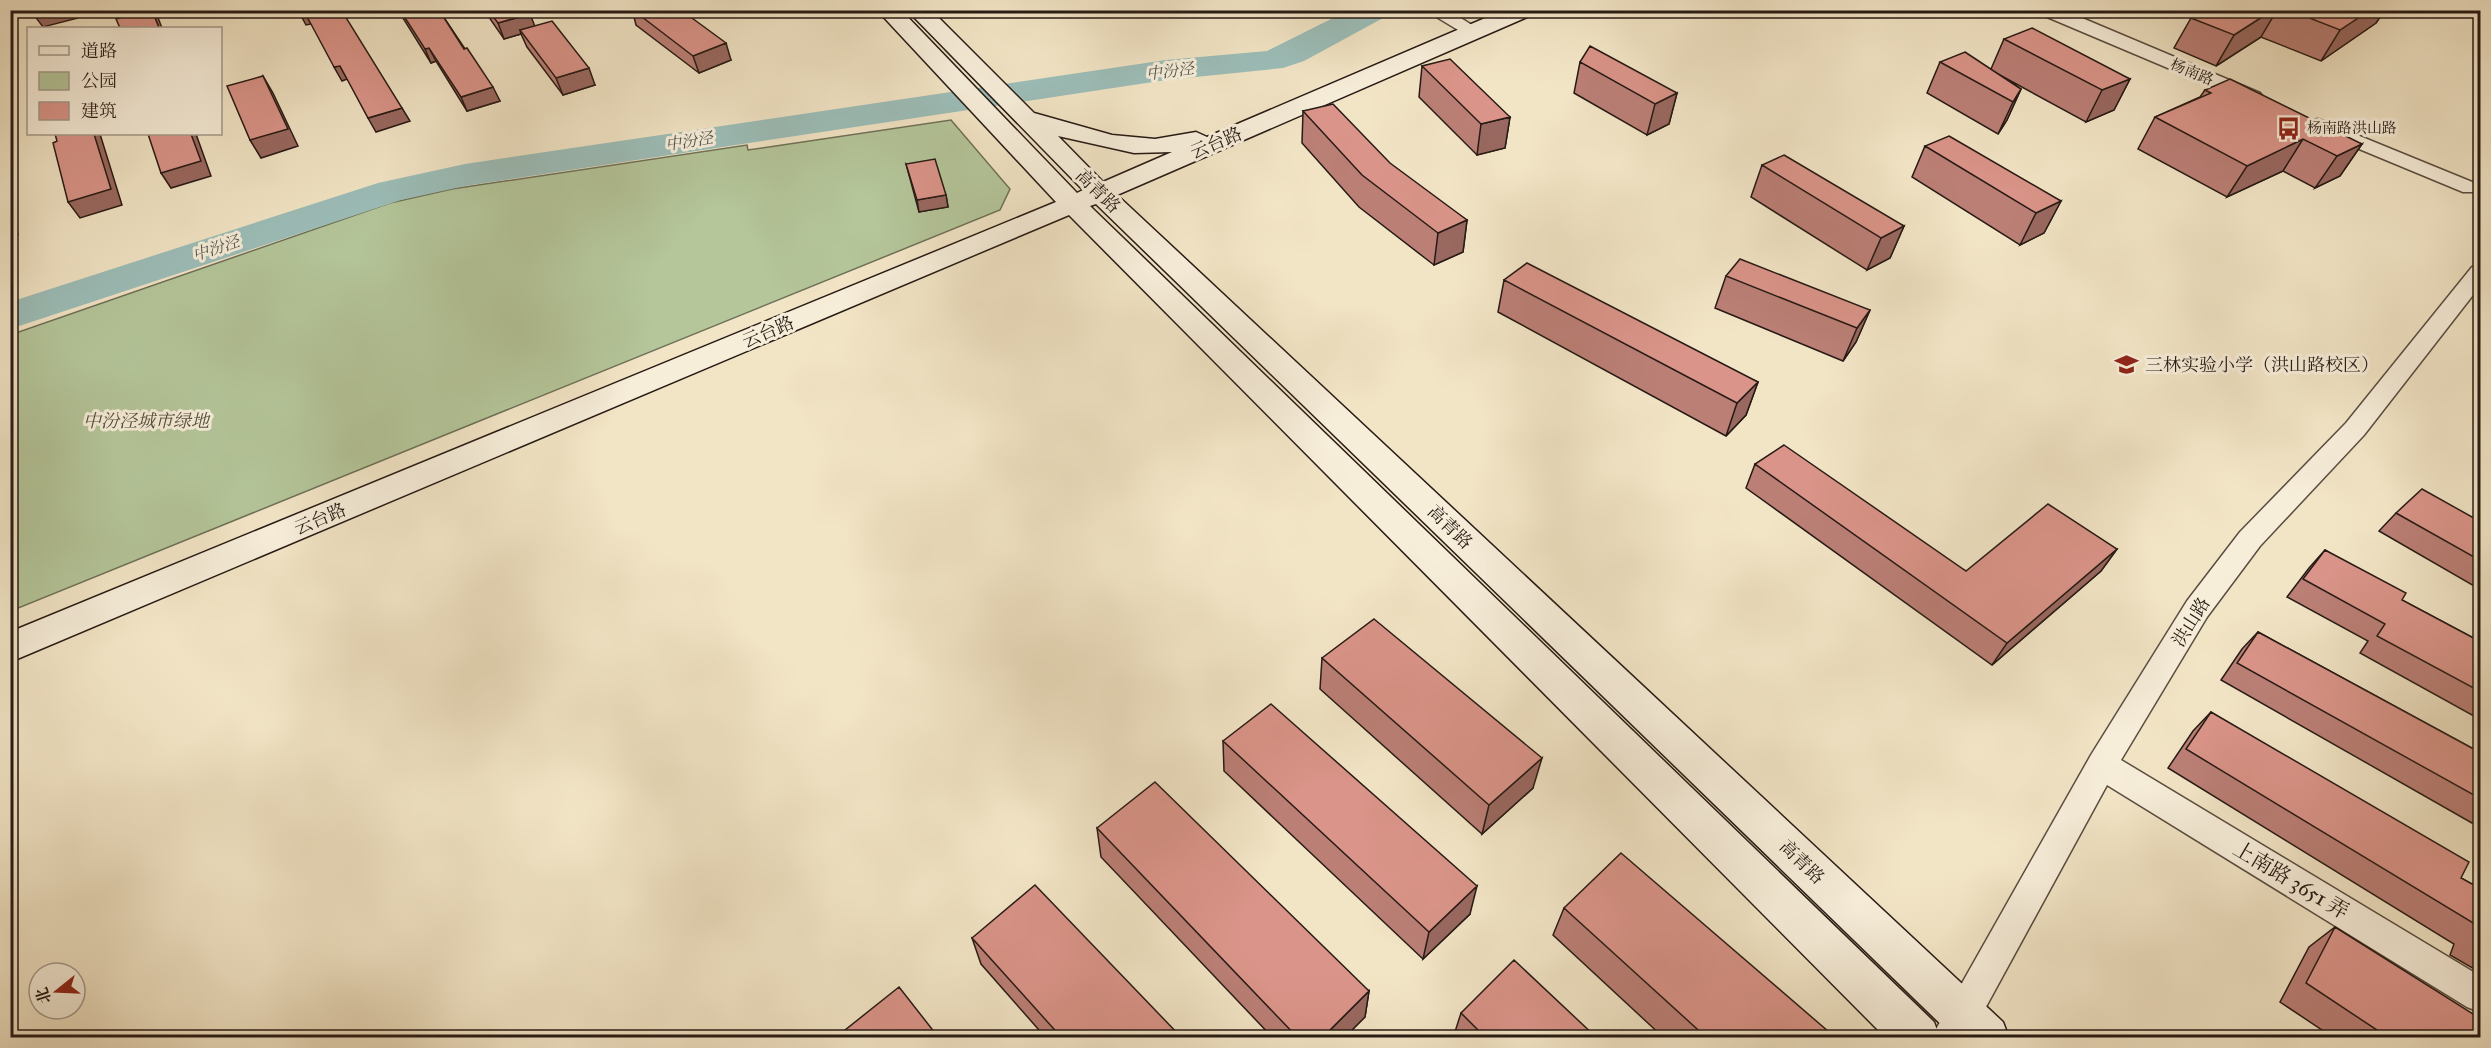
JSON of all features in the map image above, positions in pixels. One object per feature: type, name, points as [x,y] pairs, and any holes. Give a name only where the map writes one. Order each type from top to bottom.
[{"type":"main road","name":"高青路","points":[[888,10],[984,113],[1086,199],[1966,1030]]},
{"type":"main road","name":"高青路","points":[[918,10],[1018,112],[1086,199],[1918,1038]]},
{"type":"main road","name":"云台路","points":[[10,648],[1086,199],[1524,10]]},
{"type":"main road","points":[[1018,112],[1092,141],[1164,147],[1187,142],[1250,117],[1283,114]]},
{"type":"street","points":[[1434,10],[1474,32]]},
{"type":"street","name":"杨南路","points":[[2046,10],[2268,104]]},
{"type":"street","points":[[2300,117],[2475,187],[2468,194],[2474,205],[2481,209]]},
{"type":"street","name":"洪山路","points":[[1966,1030],[2102,765],[2197,609],[2222,574],[2258,531],[2312,477],[2355,429],[2481,272]]},
{"type":"street","name":"上南路 3651 弄","points":[[2102,765],[2481,995]]},
{"type":"green space","name":"中汾泾城市绿地","points":[[951,120],[1010,189],[1000,210],[11,611],[10,335],[390,203],[452,189],[747,145],[748,150]]},
{"type":"building","points":[[124,10],[152,10],[159,27],[120,27],[116,19],[126,16]]},
{"type":"building","points":[[298,10],[342,11],[402,108],[368,118],[340,66],[334,67],[304,11],[299,12]]},
{"type":"building","points":[[400,10],[439,10],[464,49],[467,48],[493,87],[461,97],[429,48],[425,49]]},
{"type":"building","points":[[488,10],[527,10],[530,14],[498,23]]},
{"type":"building","points":[[633,10],[681,10],[726,43],[693,56]]},
{"type":"building","points":[[2203,10],[2273,10],[2234,35],[2191,18]]},
{"type":"building","points":[[2289,10],[2370,10],[2340,30]]},
{"type":"building","points":[[552,21],[589,68],[556,78],[520,30]]},
{"type":"building","points":[[2032,28],[2130,79],[2102,90],[2004,39]]},
{"type":"building","points":[[1590,46],[1677,93],[1655,104],[1580,62]]},
{"type":"building","points":[[1965,52],[2021,89],[2013,102],[1940,62]]},
{"type":"building","points":[[1450,59],[1510,117],[1481,124],[1422,66]]},
{"type":"building","points":[[263,76],[288,129],[250,140],[227,86]]},
{"type":"building","points":[[2230,79],[2362,144],[2337,156],[2303,139],[2247,166],[2155,117],[2211,93],[2205,90]]},
{"type":"building","points":[[1333,104],[1390,163],[1467,220],[1438,233],[1362,175],[1303,111]]},
{"type":"building","points":[[55,135],[94,135],[111,189],[68,202],[53,143],[57,141]]},
{"type":"building","points":[[148,135],[191,135],[201,161],[161,173]]},
{"type":"building","points":[[1949,136],[2061,201],[2036,213],[1925,146]]},
{"type":"building","points":[[1784,155],[1904,226],[1881,238],[1762,165]]},
{"type":"building","points":[[935,159],[946,195],[917,200],[906,164]]},
{"type":"building","points":[[1740,259],[1870,310],[1857,328],[1726,276]]},
{"type":"building","points":[[1527,263],[1758,382],[1737,403],[1504,280]]},
{"type":"building","points":[[1784,445],[1966,571],[2048,504],[2117,549],[2007,643],[1755,464]]},
{"type":"building","points":[[2422,489],[2481,522],[2481,561],[2396,513]]},
{"type":"building","points":[[2325,550],[2406,593],[2402,600],[2481,642],[2481,692],[2377,636],[2385,624],[2303,579]]},
{"type":"building","points":[[1374,619],[1542,758],[1489,805],[1322,658]]},
{"type":"building","points":[[2258,632],[2481,753],[2481,799],[2237,663]]},
{"type":"building","points":[[1271,704],[1477,886],[1429,932],[1223,741]]},
{"type":"building","points":[[2211,712],[2469,862],[2461,878],[2481,889],[2481,940],[2476,937],[2480,927],[2186,749]]},
{"type":"building","points":[[1155,782],[1369,991],[1322,1038],[1298,1038],[1097,828]]},
{"type":"building","points":[[1621,853],[1836,1038],[1707,1038],[1564,908]]},
{"type":"building","points":[[1035,885],[1182,1038],[1062,1038],[972,938]]},
{"type":"building","points":[[2335,927],[2481,1019],[2481,1038],[2389,1038],[2306,983]]},
{"type":"building","points":[[1514,960],[1597,1038],[1486,1038],[1461,1013]]},
{"type":"building","points":[[899,987],[939,1038],[835,1038]]},
{"type":"waterway","name":"中汾泾","points":[[10,316],[391,191],[465,175],[1166,70],[1271,61],[1292,54],[1374,10]]},
{"type":"place","name":"杨南路洪山路","points":[[2289,128]]},
{"type":"place","name":"三林实验小学（洪山路校区）","points":[[2127,365]]}]
